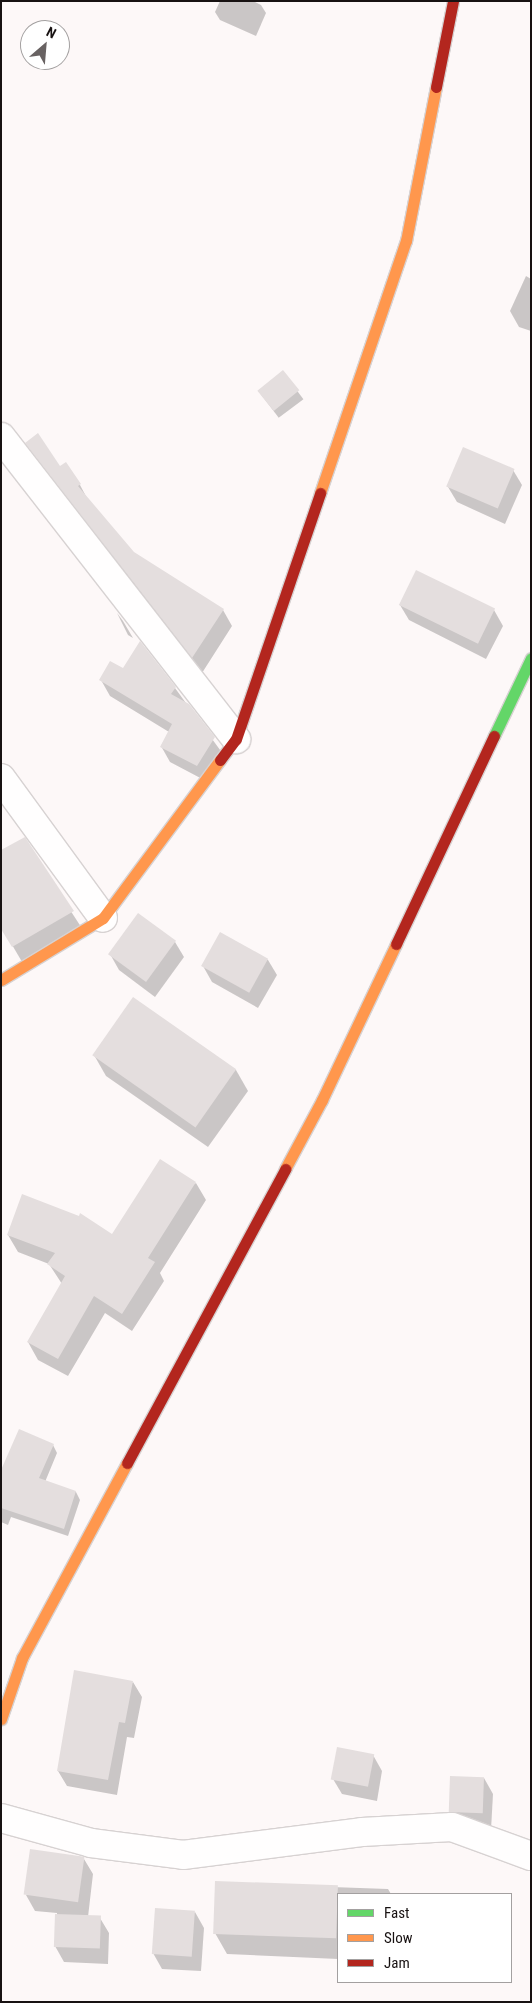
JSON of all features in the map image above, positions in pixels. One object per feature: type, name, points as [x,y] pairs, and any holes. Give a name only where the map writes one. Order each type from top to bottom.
[{"type":"street","points":[[1,980],[103,918],[236,739],[406,241],[454,1]]},
{"type":"street","points":[[1,437],[236,739]]},
{"type":"street","points":[[1,1719],[22,1658],[322,1100],[531,658]]},
{"type":"street","points":[[1,778],[103,918]]},
{"type":"street","points":[[1,1818],[91,1843],[184,1855],[362,1832],[452,1827],[531,1856]]},
{"type":"building","points":[[283,370],[299,390],[274,411],[257,391]]},
{"type":"building","points":[[38,433],[60,466],[66,462],[81,484],[78,486],[134,552],[224,609],[192,658],[25,443]]},
{"type":"building","points":[[463,447],[515,469],[498,508],[446,487]]},
{"type":"building","points":[[416,570],[495,609],[478,644],[399,605]]},
{"type":"building","points":[[140,641],[176,687],[171,694],[189,704],[215,737],[197,766],[160,747],[172,724],[99,680],[110,661],[123,668]]},
{"type":"building","points":[[25,837],[74,911],[12,947],[1,929],[1,850]]},
{"type":"building","points":[[138,913],[176,941],[146,982],[108,954]]},
{"type":"building","points":[[220,932],[268,959],[249,993],[201,966]]},
{"type":"building","points":[[133,997],[236,1069],[195,1127],[92,1055]]},
{"type":"building","points":[[160,1159],[196,1182],[148,1258],[155,1262],[122,1314],[94,1296],[58,1359],[27,1342],[65,1276],[47,1264],[55,1253],[7,1235],[22,1194],[79,1216],[80,1213],[112,1234]]},
{"type":"building","points":[[19,1429],[54,1444],[39,1478],[76,1491],[64,1529],[1,1508],[1,1470]]},
{"type":"building","points":[[74,1670],[133,1681],[125,1723],[119,1722],[108,1780],[57,1771]]},
{"type":"building","points":[[337,1747],[374,1754],[368,1787],[331,1779]]},
{"type":"building","points":[[450,1776],[484,1777],[483,1813],[449,1812]]},
{"type":"building","points":[[30,1849],[84,1857],[78,1902],[24,1895]]},
{"type":"building","points":[[215,1881],[338,1885],[336,1938],[213,1934]]},
{"type":"building","points":[[155,1908],[195,1911],[192,1957],[152,1954]]},
{"type":"building","points":[[55,1914],[101,1916],[100,1949],[54,1947]]},
{"type":"traffic: fast","points":[[494,736],[531,658]]},
{"type":"traffic: slow","points":[[320,493],[406,241],[436,87]]},
{"type":"traffic: slow","points":[[1,980],[103,918],[220,760]]},
{"type":"traffic: slow","points":[[285,1169],[322,1100],[396,944]]},
{"type":"traffic: slow","points":[[1,1719],[22,1658],[127,1463]]},
{"type":"traffic: jam","points":[[436,87],[453,1]]},
{"type":"traffic: jam","points":[[220,760],[236,739],[320,493]]},
{"type":"traffic: jam","points":[[396,944],[494,736]]},
{"type":"traffic: jam","points":[[127,1463],[285,1169]]}]
